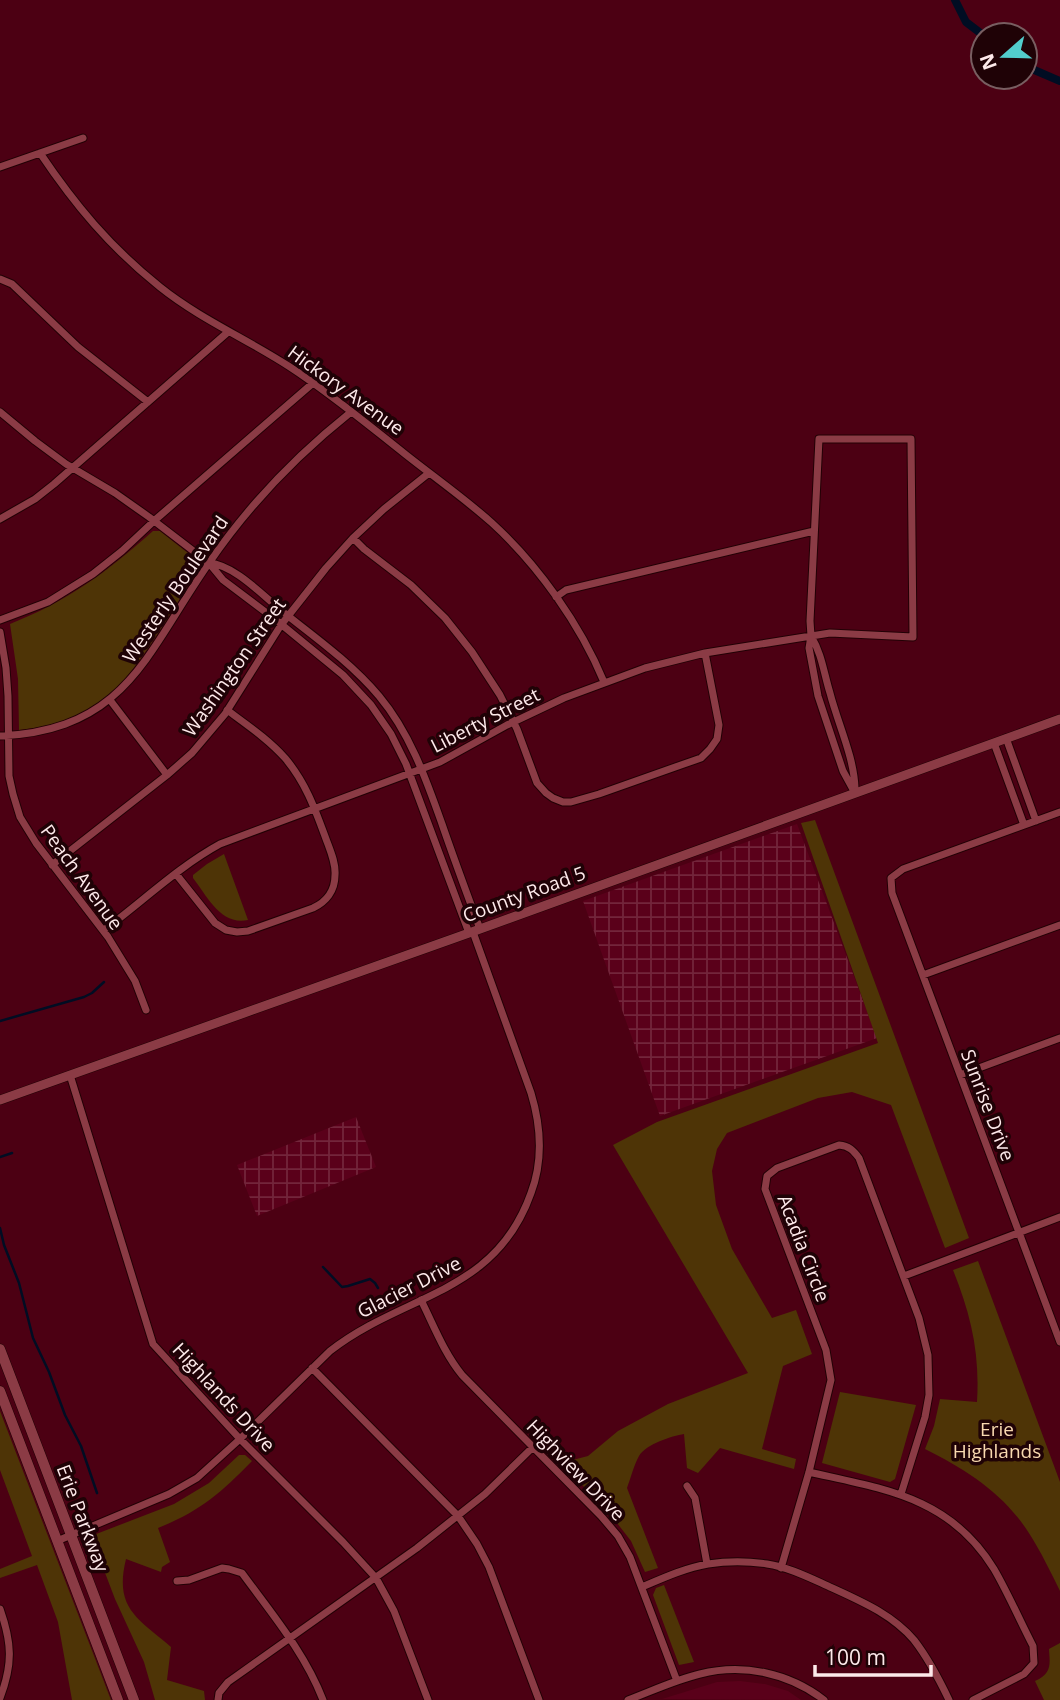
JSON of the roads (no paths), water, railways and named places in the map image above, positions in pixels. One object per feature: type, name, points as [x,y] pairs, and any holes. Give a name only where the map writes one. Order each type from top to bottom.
[{"type":"main road","name":"Erie Parkway","points":[[0,1349],[134,1700]]},
{"type":"main road","name":"Erie Parkway","points":[[0,1391],[118,1700]]},
{"type":"street","points":[[0,167],[83,138]]},
{"type":"street","name":"Hickory Avenue","points":[[40,153],[98,230],[125,258],[161,288],[313,383],[493,524],[537,571],[556,597],[604,682]]},
{"type":"street","points":[[0,279],[12,284],[78,347],[148,402]]},
{"type":"street","points":[[0,519],[35,499],[228,332]]},
{"type":"street","points":[[0,621],[48,602],[122,551],[313,383]]},
{"type":"street","points":[[0,412],[72,468],[155,520],[209,563],[223,580],[342,675],[371,705],[391,734],[410,774],[474,932]]},
{"type":"street","name":"Westerly Boulevard","points":[[4,736],[45,731],[71,723],[110,701],[135,676],[209,563],[240,521],[278,478],[351,412]]},
{"type":"street","name":"Liberty Street","points":[[104,930],[176,874],[220,844],[440,762],[564,698],[645,667],[705,653],[830,633],[913,637],[911,439],[820,439],[814,531]]},
{"type":"street","name":"Washington Street","points":[[52,865],[167,775],[203,742],[227,710],[288,615],[326,568],[384,509],[429,473]]},
{"type":"street","points":[[556,597],[566,590],[814,531],[810,648],[818,696],[843,771],[855,793]]},
{"type":"street","points":[[353,538],[363,549],[411,585],[445,618],[472,652],[500,695],[537,783],[545,793],[563,802],[599,794],[701,758],[710,749],[717,739],[719,725],[705,653]]},
{"type":"street","points":[[209,563],[217,563],[231,571],[288,615],[344,660],[380,698],[404,734],[422,769],[474,932]]},
{"type":"street","name":"Peach Avenue","points":[[0,632],[8,696],[4,736],[9,776],[20,817],[52,865],[104,930],[135,981],[146,1010]]},
{"type":"street","points":[[811,636],[819,648],[854,771],[855,793]]},
{"type":"street","points":[[110,701],[167,775]]},
{"type":"street","points":[[176,874],[215,923],[226,930],[237,932],[248,931],[313,908],[323,903],[334,885],[336,873],[333,860],[309,793],[284,757],[227,710]]},
{"type":"street","name":"County Road 5","points":[[0,1100],[474,932],[1060,719]]},
{"type":"street","points":[[1006,738],[1036,821]]},
{"type":"street","points":[[994,743],[1024,825],[1060,812]]},
{"type":"street","name":"Sunrise Drive","points":[[1024,825],[903,869],[891,878],[892,893],[1060,1342]]},
{"type":"street","points":[[923,975],[1060,925]]},
{"type":"street","name":"Glacier Drive","points":[[57,1541],[183,1487],[240,1439],[345,1339],[472,1273],[505,1242],[526,1208],[534,1186],[538,1168],[539,1133],[535,1104],[474,932]]},
{"type":"street","points":[[960,1075],[1060,1038]]},
{"type":"street","name":"Highlands Drive","points":[[70,1075],[153,1344],[240,1439],[376,1578],[394,1611],[428,1700]]},
{"type":"street","name":"Acadia Circle","points":[[782,1568],[831,1380],[826,1350],[765,1189],[766,1176],[777,1168],[839,1145],[853,1150],[859,1158],[904,1276],[928,1355],[929,1395],[925,1417],[901,1494]]},
{"type":"street","points":[[904,1276],[1060,1217]]},
{"type":"street","name":"Highview Drive","points":[[421,1300],[452,1362],[618,1536],[630,1557],[677,1681]]},
{"type":"street","points":[[312,1368],[458,1516],[489,1567],[539,1700]]},
{"type":"street","points":[[218,1700],[219,1693],[228,1682],[376,1578],[458,1516],[532,1448]]},
{"type":"street","points":[[809,1472],[909,1497],[943,1514],[979,1548],[994,1569],[1033,1646],[1034,1663],[1024,1674],[973,1700]]},
{"type":"street","points":[[687,1486],[695,1498],[707,1564]]},
{"type":"street","points":[[642,1587],[707,1564],[744,1562],[782,1568],[810,1578],[863,1602],[894,1621],[928,1661],[949,1700]]},
{"type":"street","points":[[177,1581],[189,1580],[222,1568],[242,1573],[290,1638],[316,1681],[323,1700]]},
{"type":"street","points":[[0,1609],[10,1660],[8,1678],[0,1698]]},
{"type":"street","points":[[628,1700],[699,1674],[731,1669],[753,1670],[789,1679],[824,1700]]},
{"type":"waterway","points":[[955,0],[969,24]]},
{"type":"waterway","points":[[1039,72],[1060,81]]},
{"type":"waterway","points":[[0,1021],[84,997],[104,982]]},
{"type":"waterway","points":[[0,1157],[12,1153]]},
{"type":"waterway","points":[[0,1228],[19,1283],[33,1338],[81,1446],[97,1493]]},
{"type":"waterway","points":[[323,1267],[342,1287],[370,1279],[378,1288]]},
{"type":"park label","name":"Erie Highlands","points":[[997,1440]]}]
